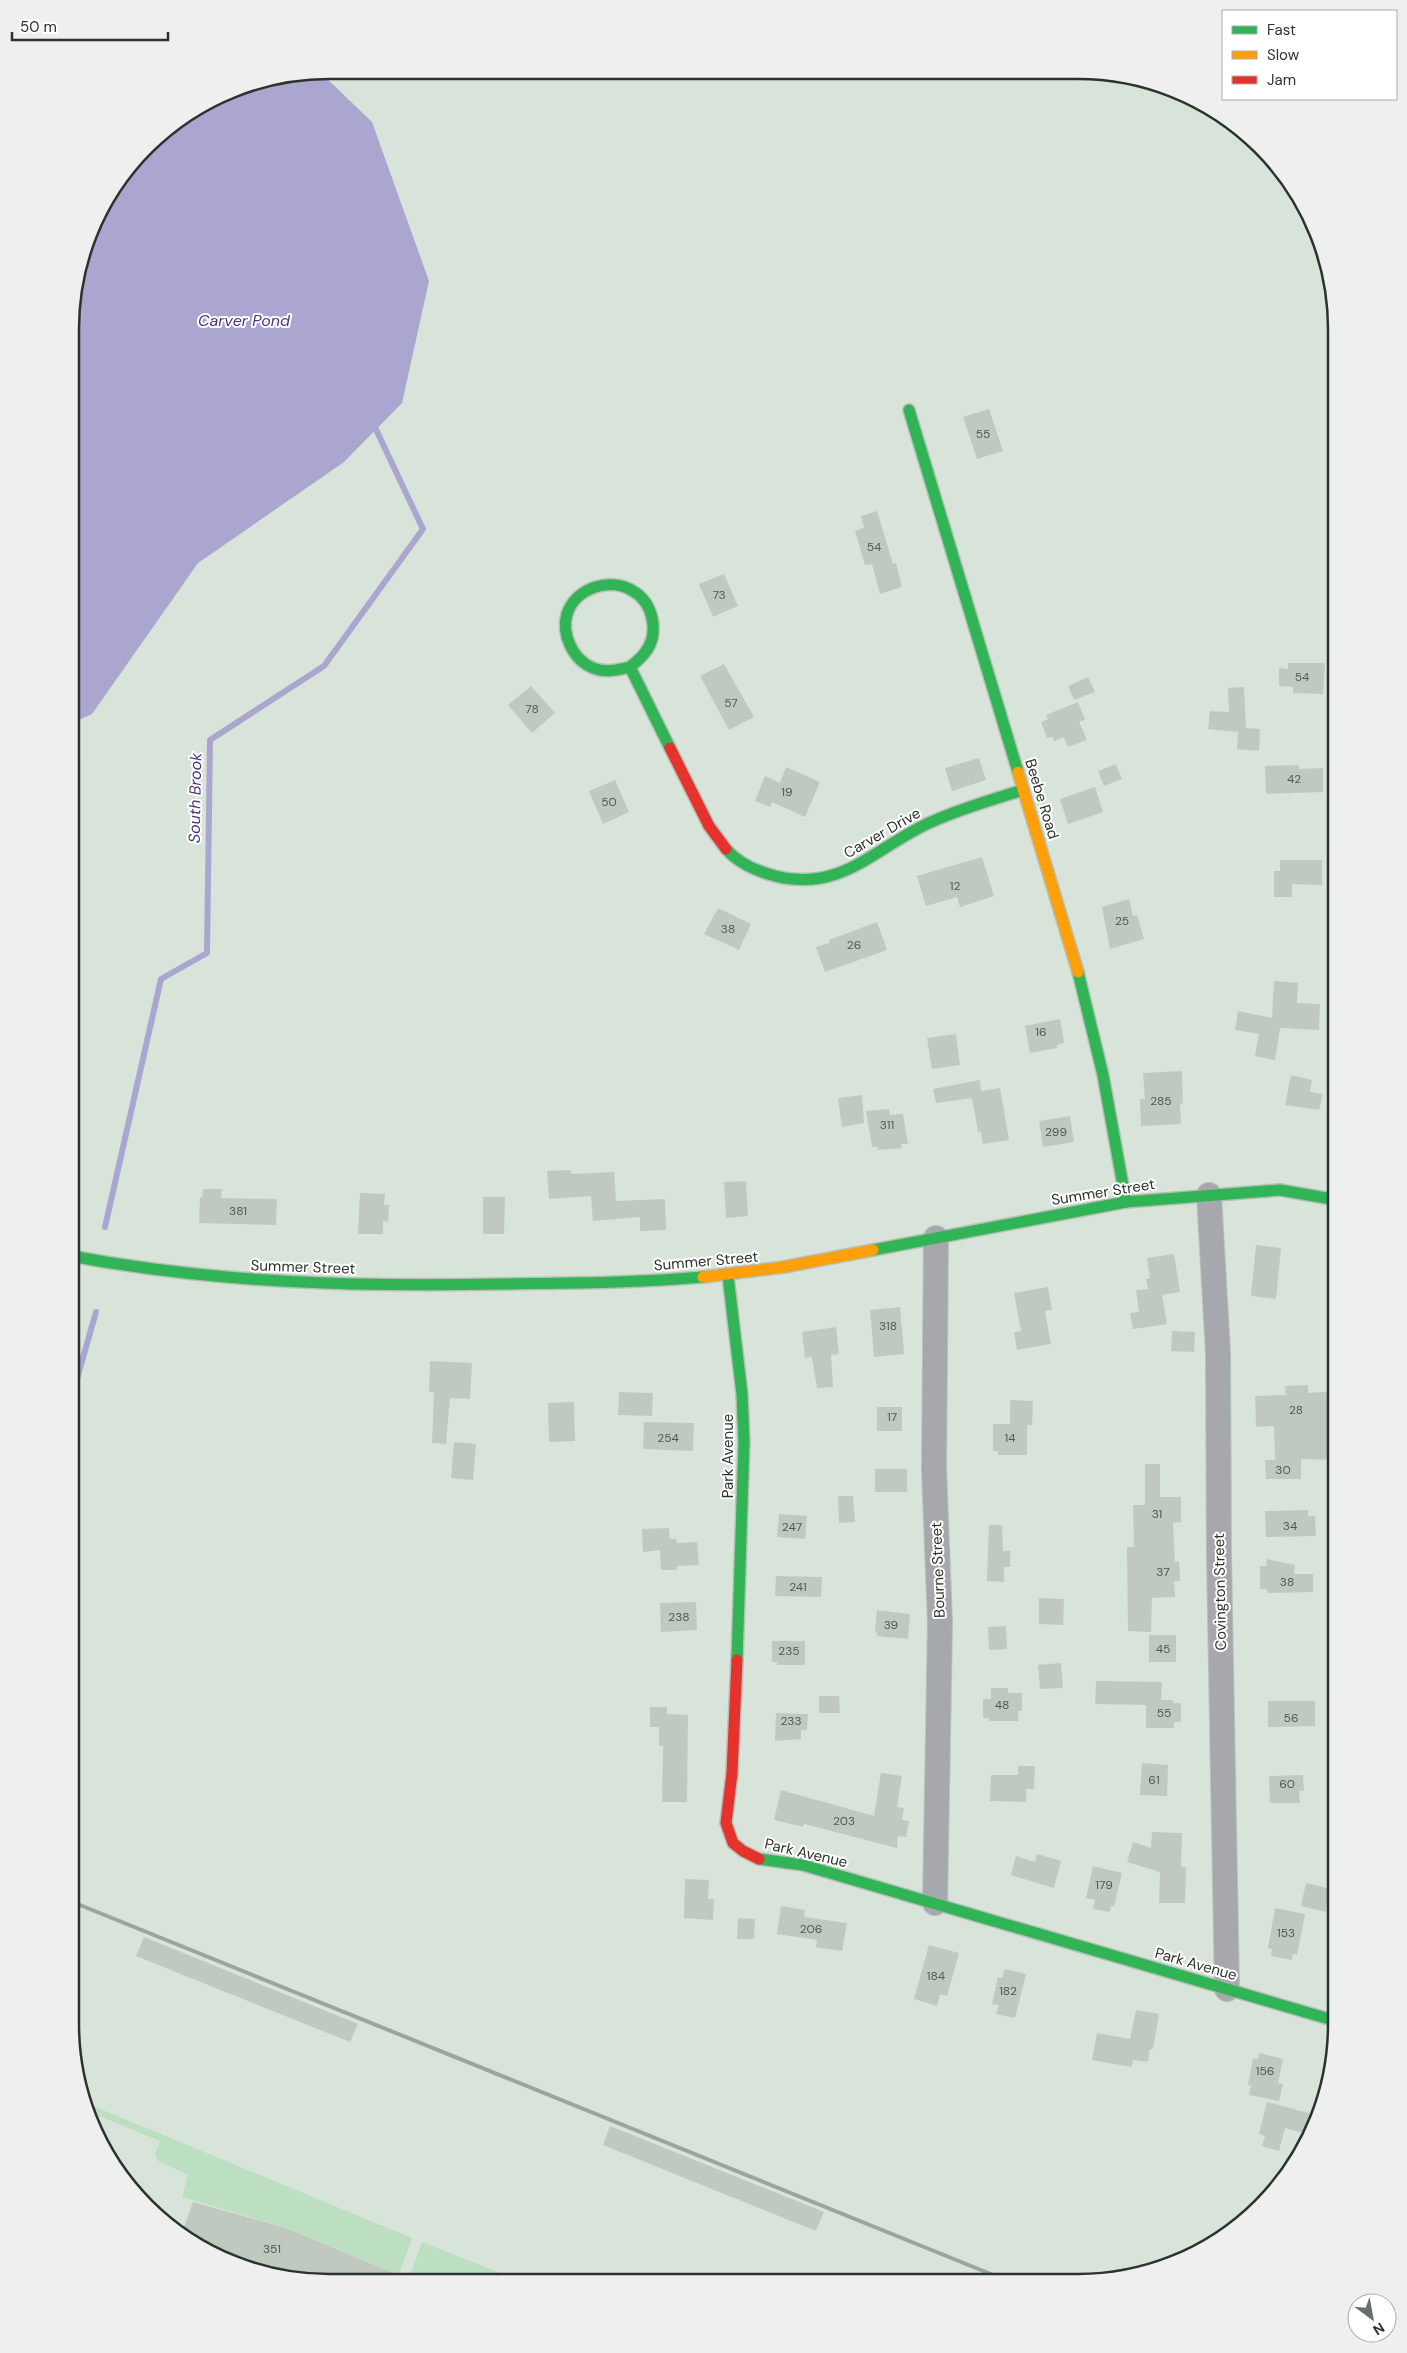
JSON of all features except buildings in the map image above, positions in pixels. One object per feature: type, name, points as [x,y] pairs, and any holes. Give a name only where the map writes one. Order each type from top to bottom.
[{"type":"street","name":"Beebe Road","points":[[909,410],[1093,1030],[1112,1117],[1126,1202]]},
{"type":"street","points":[[613,583],[623,585],[641,596],[648,604],[653,619],[654,634],[646,654],[630,667],[616,672],[601,672],[582,663],[570,647],[565,628],[570,608],[579,596],[592,587],[613,583]]},
{"type":"street","name":"Carver Drive","points":[[630,667],[709,826],[737,860],[769,874],[786,878],[818,878],[850,870],[933,820],[1023,790]]},
{"type":"street","name":"Summer Street","points":[[79,1257],[198,1276],[325,1284],[527,1284],[683,1280],[728,1276],[1126,1202],[1280,1190],[1328,1198]]},
{"type":"street","name":"Covington Street","points":[[1209,1195],[1218,1353],[1219,1568],[1227,1988]]},
{"type":"street","name":"Bourne Street","points":[[935,1903],[940,1623],[934,1469],[936,1238]]},
{"type":"street","name":"Park Avenue","points":[[728,1276],[742,1394],[744,1442],[732,1774],[724,1811],[726,1827],[738,1847],[757,1857],[803,1865],[1128,1960],[1201,1979],[1328,2019]]},
{"type":"green space","points":[[92,2106],[412,2238],[399,2274],[287,2228],[182,2197],[188,2175],[158,2161],[155,2154],[160,2141],[96,2115]]},
{"type":"green space","points":[[422,2242],[502,2274],[411,2274]]},
{"type":"water","name":"Carver Pond","points":[[327,79],[372,122],[429,281],[402,403],[344,462],[198,563],[92,714],[79,720],[79,312],[87,264],[92,248],[112,204],[130,177],[152,152],[177,130],[204,112],[248,92],[296,81]]},
{"type":"waterway","name":"South Brook","points":[[105,1227],[161,979],[207,953],[210,740],[324,666],[423,529],[373,423]]},
{"type":"waterway","name":"South Brook","points":[[79,1372],[96,1312]]},
{"type":"railway","points":[[79,1905],[991,2274]]},
{"type":"traffic: fast","points":[[909,410],[1018,772]]},
{"type":"traffic: fast","points":[[630,667],[598,670],[586,664],[574,653],[567,638],[567,614],[578,597],[586,591],[595,587],[615,585],[633,591],[646,603],[652,620],[652,638],[644,654],[630,667],[670,748]]},
{"type":"traffic: fast","points":[[726,849],[742,863],[768,874],[798,880],[819,878],[839,873],[857,865],[910,833],[940,818],[1023,790]]},
{"type":"traffic: fast","points":[[1078,972],[1103,1075],[1126,1202]]},
{"type":"traffic: fast","points":[[873,1250],[1126,1202],[1280,1190],[1328,1198]]},
{"type":"traffic: fast","points":[[79,1257],[232,1278],[340,1284],[577,1283],[703,1277]]},
{"type":"traffic: fast","points":[[728,1276],[742,1394],[744,1442],[737,1660]]},
{"type":"traffic: fast","points":[[759,1859],[803,1865],[1328,2019]]},
{"type":"traffic: slow","points":[[1018,772],[1078,972]]},
{"type":"traffic: slow","points":[[703,1277],[784,1267],[873,1250]]},
{"type":"traffic: jam","points":[[670,748],[709,826],[726,849]]},
{"type":"traffic: jam","points":[[737,1660],[732,1773],[726,1823],[733,1843],[743,1851],[759,1859]]}]
